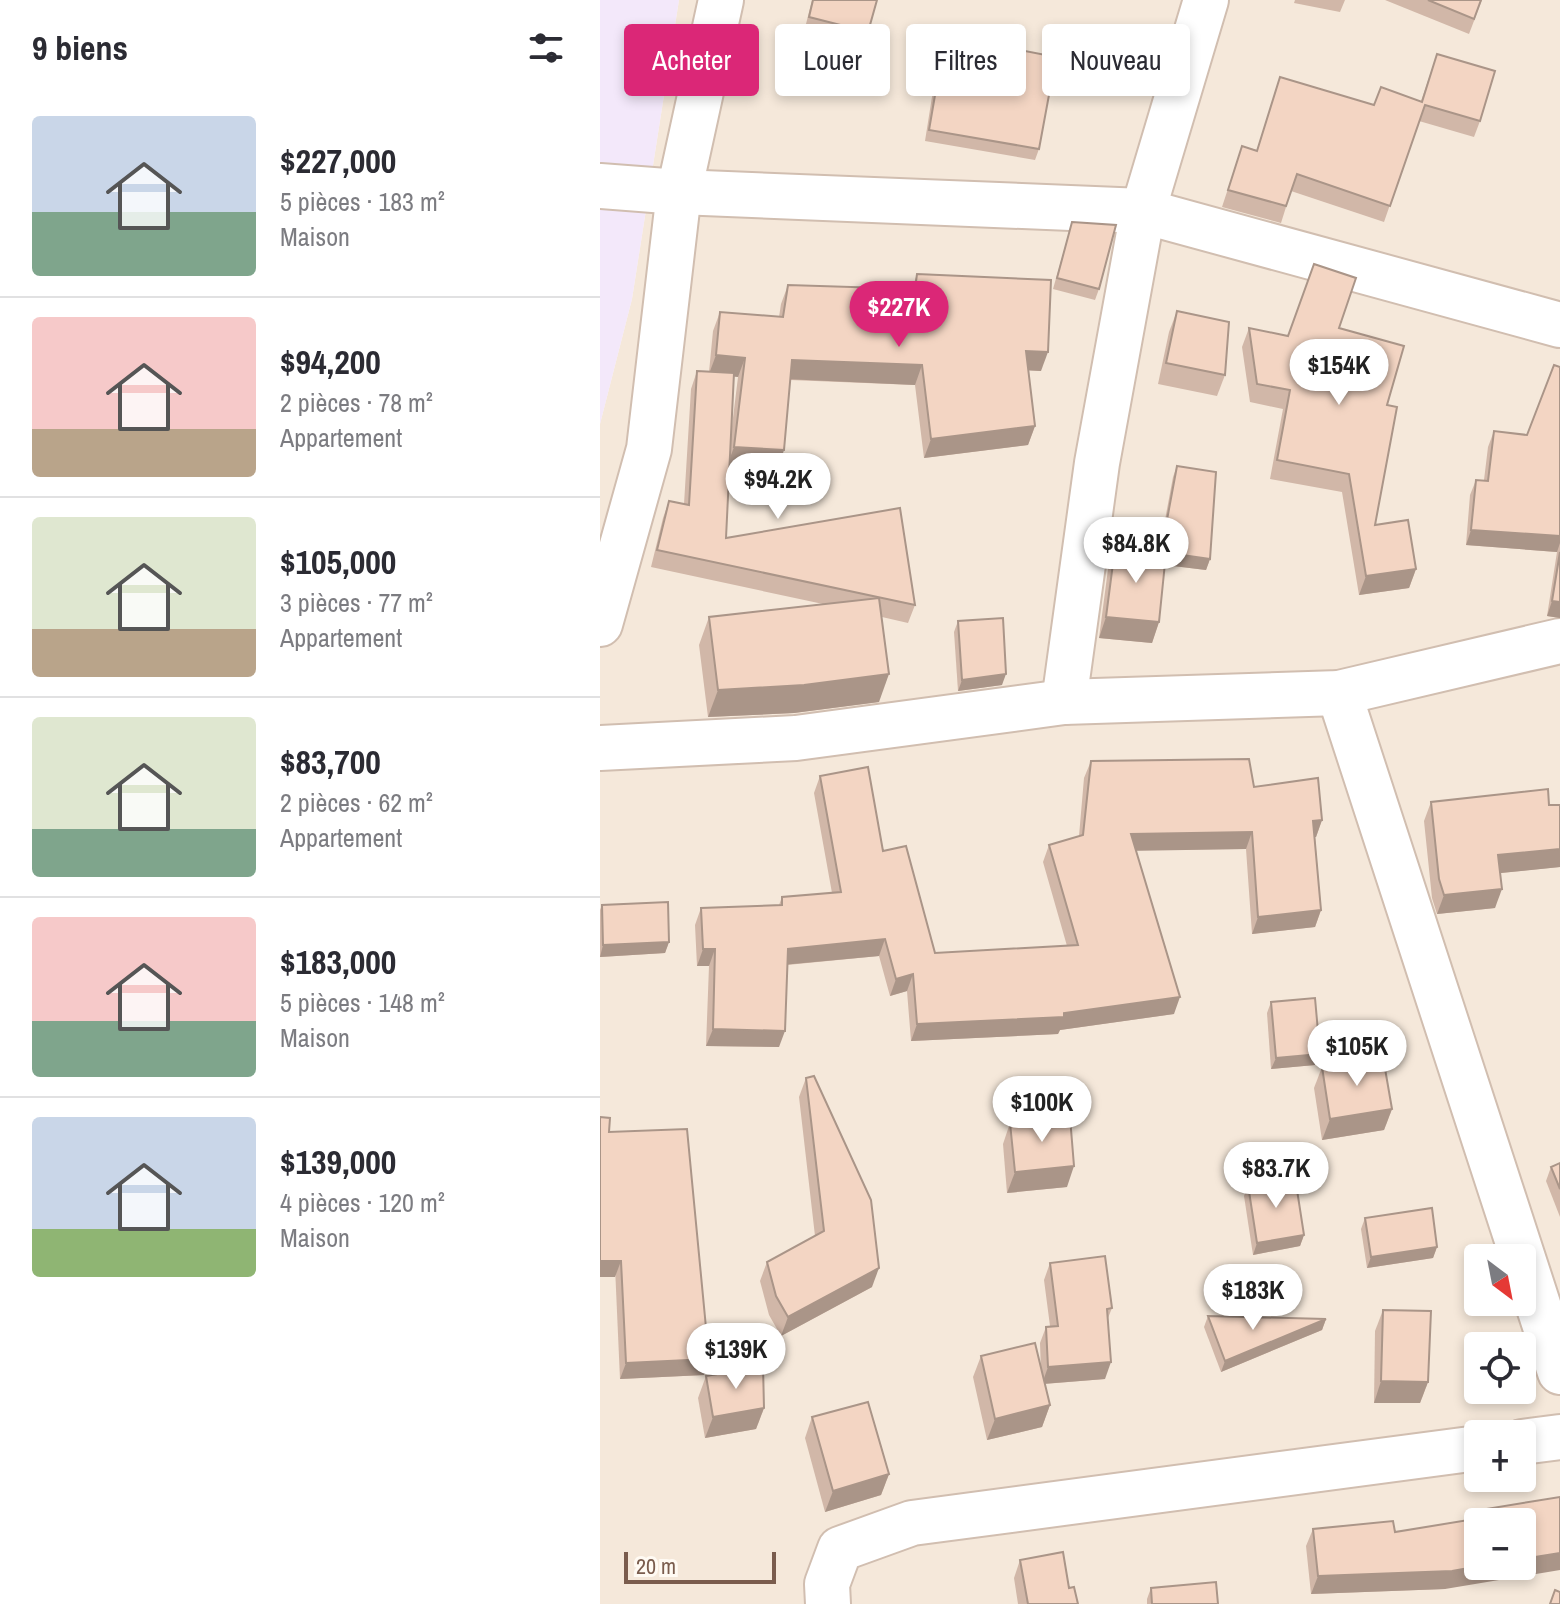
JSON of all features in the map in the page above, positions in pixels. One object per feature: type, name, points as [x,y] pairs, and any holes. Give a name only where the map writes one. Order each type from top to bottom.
[{"type":"street","points":[[600,624],[649,449],[679,192],[721,0]]},
{"type":"street","points":[[1064,702],[1097,463],[1143,211],[1206,0]]},
{"type":"street","points":[[600,186],[1143,211],[1560,325]]},
{"type":"street","points":[[600,748],[796,738],[1064,702],[1339,693],[1560,641]]},
{"type":"street","points":[[1339,693],[1560,1372]]},
{"type":"street","points":[[1536,1440],[1560,1437]]},
{"type":"street","points":[[828,1604],[827,1584],[840,1549],[912,1523],[1464,1450]]},
{"type":"shaded area","points":[[600,0],[679,0],[675,24],[624,24],[624,96],[664,96],[632,299],[600,424]]},
{"type":"shaded area","points":[[679,0],[1560,0],[1560,1604],[600,1604],[600,424],[632,299],[664,96],[759,96],[759,24],[675,24]]},
{"type":"building","points":[[813,0],[877,0],[870,24],[837,24],[809,17]]},
{"type":"building","points":[[1428,0],[1481,0],[1474,19]]},
{"type":"building","points":[[1026,51],[1042,54],[1042,96],[1049,96],[1039,149],[929,130],[935,96],[1026,96]]},
{"type":"building","points":[[1437,54],[1495,71],[1480,121],[1425,105],[1390,206],[1297,174],[1286,206],[1228,190],[1242,146],[1257,151],[1280,77],[1374,105],[1381,87],[1422,102]]},
{"type":"building","points":[[1072,222],[1116,225],[1099,289],[1057,278]]},
{"type":"building","points":[[1314,264],[1356,278],[1339,328],[1404,346],[1387,405],[1397,407],[1375,525],[1408,520],[1416,569],[1366,576],[1349,474],[1277,460],[1290,390],[1257,384],[1249,328],[1288,336]]},
{"type":"building","points":[[917,274],[1051,280],[1048,352],[1026,351],[1035,426],[931,439],[922,365],[792,360],[784,450],[734,447],[745,358],[716,355],[720,312],[783,317],[788,285],[915,289]]},
{"type":"building","points":[[1177,311],[1229,322],[1225,375],[1166,363]]},
{"type":"building","points":[[1554,365],[1560,367],[1560,536],[1471,530],[1476,480],[1488,481],[1494,431],[1527,435]]},
{"type":"building","points":[[697,371],[734,373],[726,538],[900,508],[915,605],[657,550],[669,501],[689,505]]},
{"type":"building","points":[[1177,466],[1216,472],[1210,559],[1161,552]]},
{"type":"building","points":[[1115,548],[1166,553],[1159,622],[1106,617]]},
{"type":"building","points":[[1560,552],[1560,602],[1552,601]]},
{"type":"building","points":[[879,598],[889,674],[804,685],[718,690],[709,617]]},
{"type":"building","points":[[1003,618],[1006,674],[962,680],[958,621]]},
{"type":"building","points":[[1249,759],[1254,787],[1318,778],[1322,820],[1313,821],[1321,910],[1258,917],[1252,832],[1131,834],[1180,997],[1064,1013],[1064,1017],[917,1024],[913,974],[896,979],[885,939],[788,949],[785,1031],[713,1029],[715,949],[703,949],[701,908],[782,905],[782,897],[841,892],[820,776],[868,767],[883,851],[906,846],[935,953],[1078,945],[1049,845],[1083,835],[1091,761]]},
{"type":"building","points":[[1548,789],[1549,805],[1560,805],[1560,849],[1498,855],[1502,889],[1444,895],[1439,879],[1431,802]]},
{"type":"building","points":[[668,902],[669,942],[603,945],[602,905]]},
{"type":"building","points":[[1315,998],[1320,1054],[1276,1058],[1271,1002]]},
{"type":"building","points":[[1383,1057],[1392,1109],[1330,1119],[1322,1067]]},
{"type":"building","points":[[814,1076],[871,1200],[879,1268],[788,1317],[776,1296],[767,1262],[824,1231],[806,1078]]},
{"type":"building","points":[[600,1117],[610,1118],[609,1132],[687,1129],[709,1359],[626,1363],[621,1261],[600,1261]]},
{"type":"building","points":[[1070,1117],[1074,1166],[1015,1172],[1010,1123]]},
{"type":"building","points":[[1560,1163],[1560,1189],[1551,1167]]},
{"type":"building","points":[[1295,1177],[1304,1235],[1257,1243],[1248,1185]]},
{"type":"building","points":[[1432,1208],[1437,1247],[1371,1257],[1365,1218]]},
{"type":"building","points":[[1105,1256],[1112,1308],[1107,1309],[1111,1362],[1048,1367],[1046,1327],[1058,1326],[1050,1263]]},
{"type":"building","points":[[1383,1310],[1431,1311],[1428,1382],[1381,1381]]},
{"type":"building","points":[[1208,1316],[1326,1319],[1225,1361]]},
{"type":"building","points":[[1035,1343],[1050,1405],[995,1419],[981,1356]]},
{"type":"building","points":[[763,1366],[764,1408],[713,1417],[706,1376]]},
{"type":"building","points":[[868,1402],[889,1474],[833,1491],[812,1417]]},
{"type":"building","points":[[1560,1497],[1560,1553],[1536,1557],[1536,1508],[1492,1508]]},
{"type":"building","points":[[1393,1521],[1395,1532],[1464,1521],[1464,1569],[1318,1576],[1313,1529]]},
{"type":"building","points":[[1063,1552],[1069,1588],[1074,1587],[1078,1604],[1028,1604],[1020,1560]]},
{"type":"building","points":[[1216,1582],[1218,1604],[1152,1604],[1151,1588]]},
{"type":"building","points":[[1555,1590],[1560,1592],[1560,1604],[1550,1604]]}]
